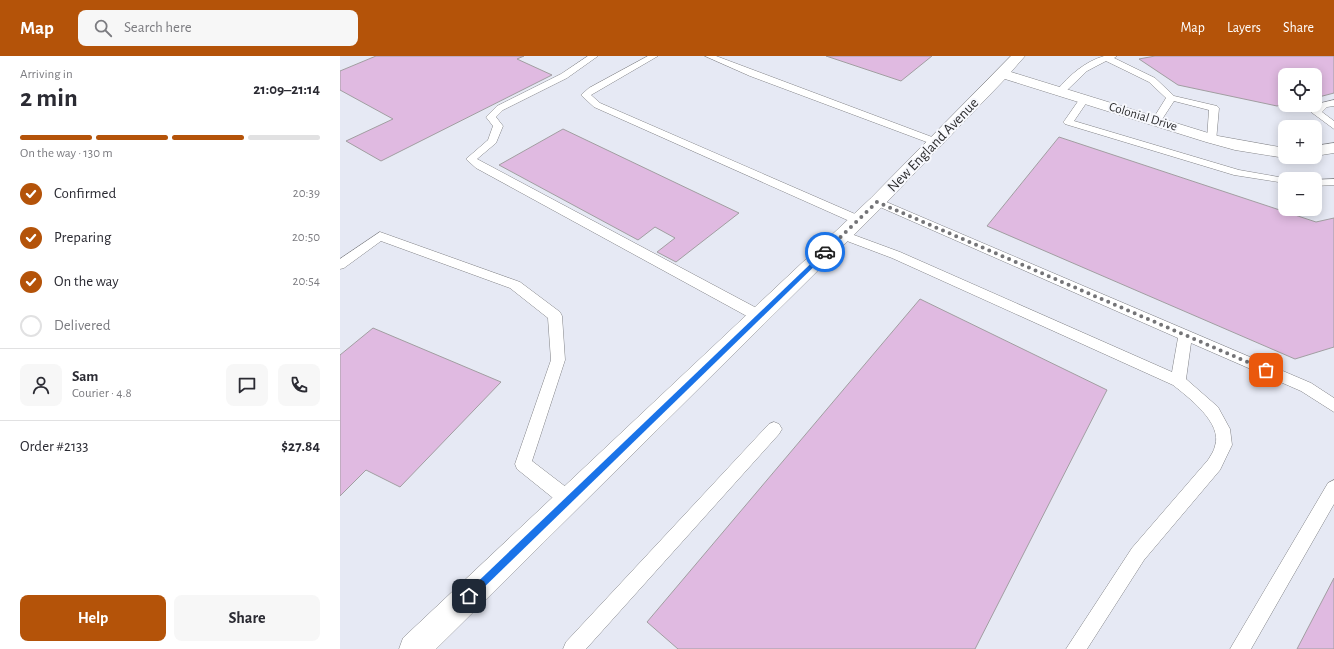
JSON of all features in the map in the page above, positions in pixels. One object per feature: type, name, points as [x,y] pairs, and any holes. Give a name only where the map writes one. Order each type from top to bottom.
[{"type":"street","name":"New England Avenue","points":[[414,649],[851,228],[1018,56]]},
{"type":"street","name":"Colonial Drive","points":[[1002,74],[1212,139],[1235,145],[1278,151]]},
{"type":"street","points":[[1322,150],[1334,148]]},
{"type":"lane","points":[[594,56],[564,76],[500,108],[491,116],[498,126],[492,141],[471,159],[480,166],[547,204],[759,316]]},
{"type":"lane","points":[[654,56],[592,90],[586,95],[597,105],[851,228],[896,255],[1178,381],[1197,396],[1213,412],[1222,429],[1224,445],[1214,465],[1138,554],[1076,649]]},
{"type":"lane","points":[[709,56],[753,74],[936,142]]},
{"type":"lane","points":[[1060,92],[1077,73],[1110,57],[1152,80],[1171,98],[1214,108],[1212,139]]},
{"type":"lane","points":[[1156,122],[1171,98]]},
{"type":"lane","points":[[1084,99],[1068,122],[1238,173],[1278,179]]},
{"type":"lane","points":[[1334,103],[1324,105],[1316,112],[1334,126]]},
{"type":"lane","points":[[1322,182],[1334,182]]},
{"type":"lane","points":[[877,202],[1306,387],[1334,406]]},
{"type":"lane","points":[[340,265],[380,236],[515,284],[555,316],[558,360],[523,464],[569,500]]},
{"type":"lane","points":[[1178,381],[1185,335]]},
{"type":"lane","points":[[573,649],[774,429]]},
{"type":"lane","points":[[1240,649],[1334,488]]},
{"type":"shaded area","points":[[340,56],[1334,56],[1334,649],[340,649]]},
{"type":"building","points":[[376,56],[524,56],[517,59],[552,75],[381,161],[346,141],[393,119],[340,90],[340,71]]},
{"type":"building","points":[[826,56],[932,56],[901,81]]},
{"type":"building","points":[[1155,56],[1334,56],[1334,93],[1322,96],[1322,68],[1278,68],[1277,106],[1178,85],[1139,59]]},
{"type":"building","points":[[563,129],[739,213],[676,262],[657,252],[675,238],[655,227],[638,240],[499,165]]},
{"type":"building","points":[[1059,137],[1278,209],[1278,216],[1298,216],[1316,222],[1334,218],[1334,347],[1295,359],[987,226]]},
{"type":"building","points":[[920,299],[1107,390],[975,649],[678,649],[647,622]]},
{"type":"building","points":[[373,328],[501,382],[400,487],[366,470],[340,496],[340,355]]},
{"type":"building","points":[[1334,578],[1334,649],[1297,649]]},
{"type":"way so far","points":[[825,252],[877,202],[1266,370]]},
{"type":"route","points":[[469,596],[825,252]]}]
